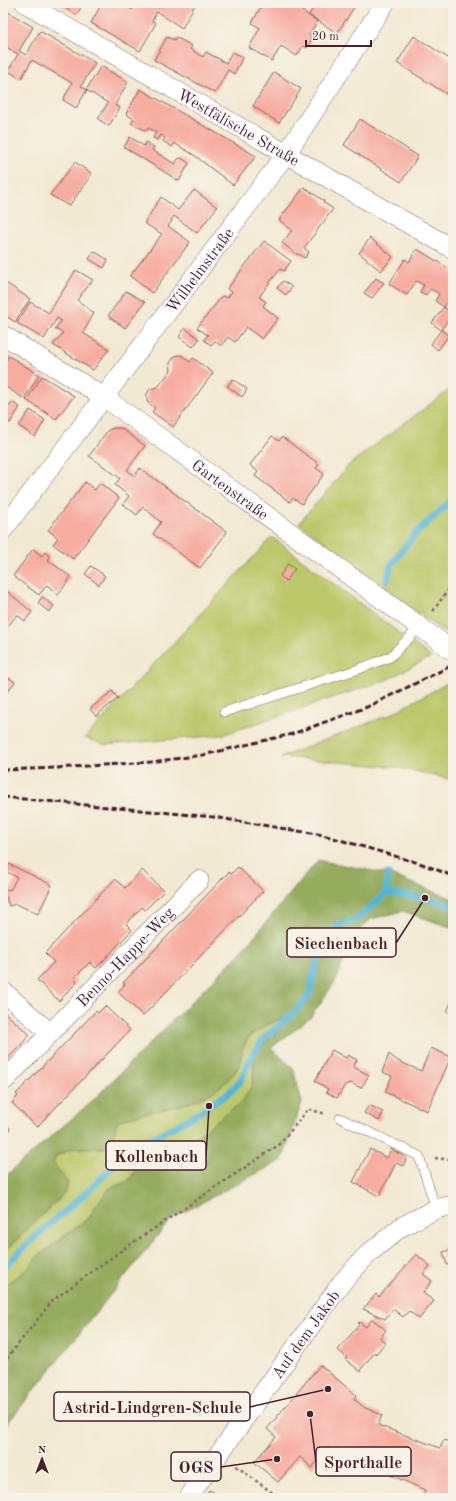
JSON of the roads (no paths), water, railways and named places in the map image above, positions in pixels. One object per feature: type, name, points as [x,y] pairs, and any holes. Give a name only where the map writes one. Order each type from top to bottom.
[{"type":"street","name":"Westfälische Straße","points":[[24,3],[453,249]]},
{"type":"street","name":"Wilhelmstraße","points":[[3,530],[104,398],[286,154],[385,3]]},
{"type":"street","name":"Gartenstraße","points":[[3,335],[104,398],[453,651]]},
{"type":"street","name":"Benno-Happe-Weg","points":[[3,1082],[199,880]]},
{"type":"street","points":[[3,990],[50,1033]]},
{"type":"street","name":"Auf dem Jakob","points":[[189,1498],[219,1453],[343,1281],[368,1254],[401,1227],[444,1207]]},
{"type":"lane","points":[[224,712],[359,669],[390,657],[420,627]]},
{"type":"lane","points":[[340,1118],[419,1156],[444,1207]]},
{"type":"waterway","points":[[387,580],[391,565],[414,535],[453,499]]},
{"type":"waterway","points":[[3,1268],[39,1233],[84,1195],[132,1148],[185,1121],[231,1091],[240,1082],[251,1057],[264,1038],[291,1016],[309,996],[317,959],[323,942],[338,926],[359,918],[386,893],[388,874]]},
{"type":"waterway","points":[[386,893],[425,898],[453,906]]},
{"type":"railway","points":[[3,770],[151,762],[203,755],[292,734],[367,707],[453,665]]},
{"type":"railway","points":[[3,797],[213,817],[323,835],[422,864],[453,876]]},
{"type":"place","name":"Siechenbach","points":[[425,898]]},
{"type":"place","name":"Kollenbach","points":[[209,1106]]},
{"type":"place","name":"Astrid-Lindgren-Schule","points":[[328,1389]]},
{"type":"place","name":"Sporthalle","points":[[310,1414]]},
{"type":"place","name":"OGS","points":[[277,1459]]}]
